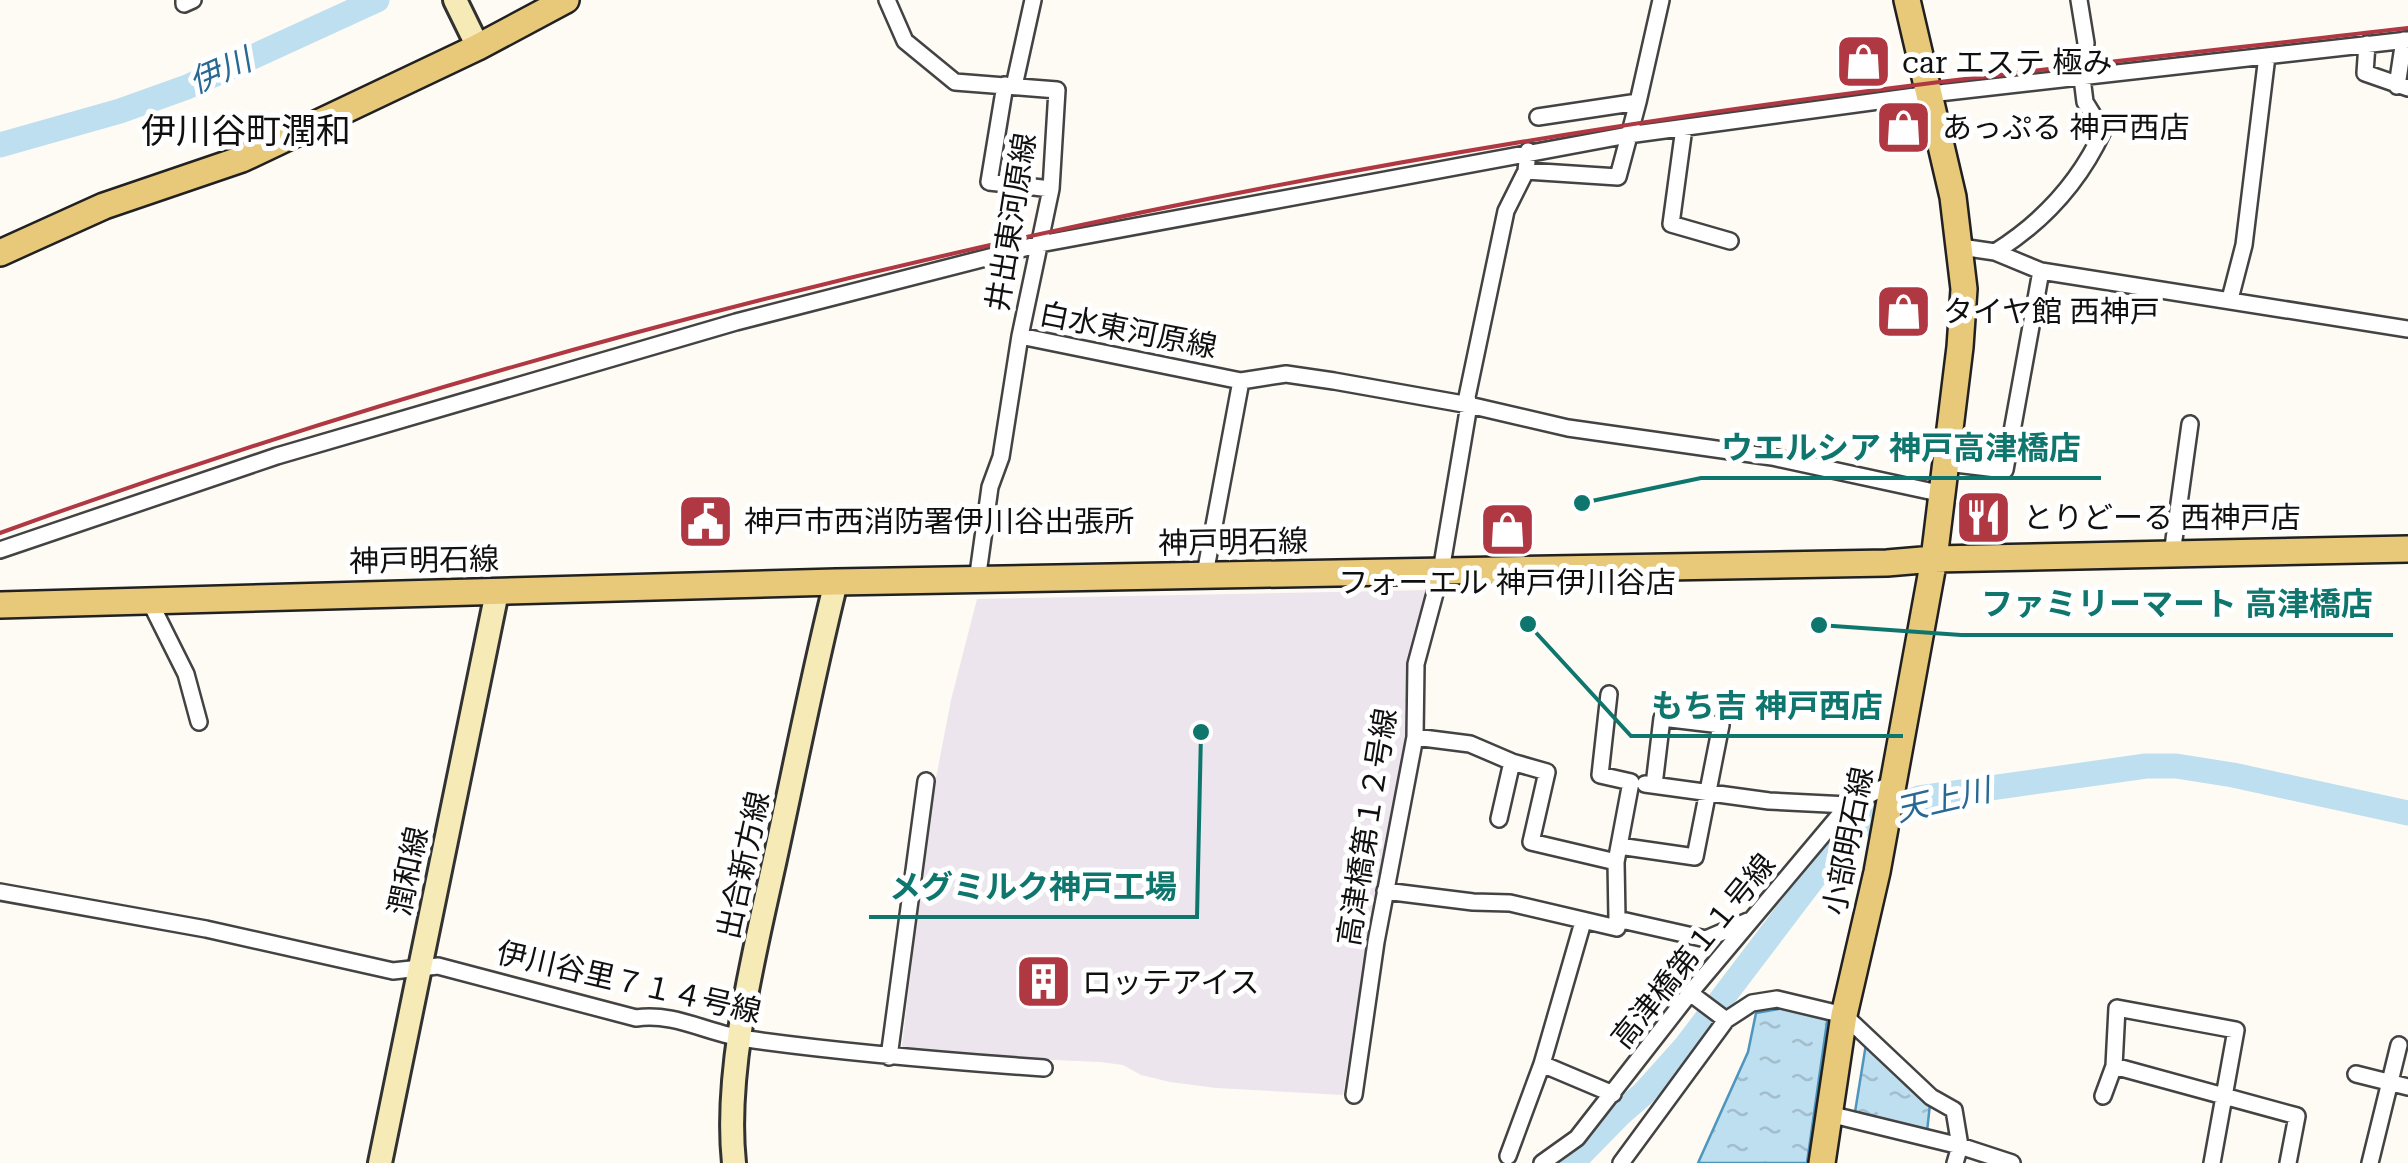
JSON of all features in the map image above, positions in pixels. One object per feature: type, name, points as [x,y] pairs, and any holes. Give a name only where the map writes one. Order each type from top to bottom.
[{"type":"main road","points":[[0,252],[104,206],[242,159],[566,0]]},
{"type":"main road","name":"小部明石線","points":[[1822,1163],[1844,1015],[1886,825],[1934,559],[1960,346],[1964,289],[1954,197],[1907,0]]},
{"type":"main road","name":"神戸明石線","points":[[0,604],[2408,548]]},
{"type":"street","points":[[184,0],[184,4],[193,0]]},
{"type":"street","points":[[455,0],[474,43]]},
{"type":"street","name":"井出東河原線","points":[[887,0],[905,41],[955,82],[1057,90],[1050,189],[1020,336]]},
{"type":"street","points":[[1033,0],[1009,86],[989,182],[1050,189]]},
{"type":"street","points":[[1526,171],[1618,178],[1660,0]]},
{"type":"street","points":[[1995,252],[2065,196],[2103,131],[2085,102],[2082,78],[2086,43],[2079,0]]},
{"type":"street","points":[[0,550],[334,440],[736,322],[1040,244],[1628,135],[1930,94],[2082,78],[2367,44],[2406,40],[2402,87],[2365,73],[2367,44]]},
{"type":"street","points":[[2230,299],[2244,245],[2268,56]]},
{"type":"street","points":[[1538,117],[1638,102]]},
{"type":"street","points":[[1684,128],[1671,224],[1730,241]]},
{"type":"street","name":"高津橋第１２号線","points":[[1354,1095],[1385,891],[1415,737],[1416,664],[1441,570],[1469,405],[1467,396],[1506,212],[1526,171],[1528,152]]},
{"type":"street","points":[[1961,247],[1995,252],[2041,270],[2408,329]]},
{"type":"street","points":[[1947,463],[2006,470],[2041,270]]},
{"type":"street","name":"白水東河原線","points":[[977,581],[990,488],[1001,457],[1020,336],[1242,381],[1286,374],[1469,405],[1568,428],[1772,458],[1943,494]]},
{"type":"street","points":[[1205,574],[1242,381]]},
{"type":"street","points":[[2172,554],[2190,424]]},
{"type":"street","name":"出合新方線","points":[[734,1163],[732,1121],[758,938],[836,582]]},
{"type":"street","name":"潤和線","points":[[380,1163],[497,592]]},
{"type":"street","points":[[149,600],[186,674],[199,722]]},
{"type":"street","points":[[1608,694],[1600,774],[1631,782],[1769,801],[1848,805]]},
{"type":"street","points":[[1415,737],[1470,744],[1547,772],[1531,842],[1618,854],[1695,858],[1721,725],[1662,718],[1654,785]]},
{"type":"street","points":[[1499,819],[1512,762]]},
{"type":"street","points":[[889,1057],[926,780]]},
{"type":"street","points":[[1385,891],[1526,905],[1617,928],[1618,854],[1631,782]]},
{"type":"street","name":"高津橋第１１号線","points":[[1542,1163],[1576,1138],[1614,1094],[1690,993],[1848,805],[1893,783]]},
{"type":"street","name":"伊川谷里７１４号線","points":[[0,892],[206,928],[393,971],[438,966],[636,1018],[657,1015],[741,1038],[889,1057],[1044,1068]]},
{"type":"street","points":[[1617,920],[1706,938],[1751,920]]},
{"type":"street","points":[[1508,1156],[1542,1064],[1584,922]]},
{"type":"street","points":[[1690,993],[1726,1020]]},
{"type":"street","points":[[1621,1163],[1726,1020],[1752,1003],[1776,1000],[1844,1015],[1931,1097],[1954,1110],[1960,1146],[1954,1163]]},
{"type":"street","points":[[2103,1096],[2114,1066],[2116,1000],[2236,1030],[2212,1163]]},
{"type":"street","points":[[2374,1162],[2399,1045]]},
{"type":"street","points":[[1542,1064],[1614,1094]]},
{"type":"street","points":[[2114,1066],[2297,1116],[2288,1163]]},
{"type":"street","points":[[2356,1074],[2408,1087]]},
{"type":"street","points":[[1829,1114],[2012,1163]]},
{"type":"shaded area","points":[[1429,590],[1412,662],[1405,708],[1408,736],[1375,899],[1343,1095],[1170,1082],[1141,1075],[1123,1065],[1100,1062],[901,1053],[931,804],[951,700],[977,599]]},
{"type":"water","points":[[1784,1008],[1828,1015],[1807,1163],[1698,1163],[1748,1052],[1756,1013]]},
{"type":"water","points":[[1866,1044],[1930,1104],[1927,1132],[1855,1112]]},
{"type":"waterway","name":"伊川","points":[[0,145],[120,111],[187,87],[377,0]]},
{"type":"waterway","name":"天上川","points":[[1572,1163],[1686,1046],[1828,859],[1866,820],[1919,798],[2146,766],[2176,766],[2233,775],[2408,813]]},
{"type":"railway","points":[[0,533],[196,465],[594,344],[997,244],[1200,201],[1404,162],[1708,113],[2408,28]]},
{"type":"place","name":"car エステ 極み","points":[[1863,62]]},
{"type":"place","name":"あっぷる 神戸西店","points":[[1903,127]]},
{"type":"place","name":"タイヤ館 西神戸","points":[[1904,311]]},
{"type":"place","name":"ウエルシア 神戸高津橋店","points":[[1582,503]]},
{"type":"place","name":"とりどーる 西神戸店","points":[[1984,517]]},
{"type":"place","name":"神戸市西消防署伊川谷出張所","points":[[705,521]]},
{"type":"place","name":"フォーエル 神戸伊川谷店","points":[[1507,529]]},
{"type":"place","name":"もち吉 神戸西店","points":[[1528,624]]},
{"type":"place","name":"ファミリーマート 高津橋店","points":[[1819,625]]},
{"type":"place","name":"メグミルク神戸工場","points":[[1201,732]]},
{"type":"place","name":"ロッテアイス","points":[[1043,982]]},
{"type":"district","name":"伊川谷町潤和","points":[[246,131]]}]
